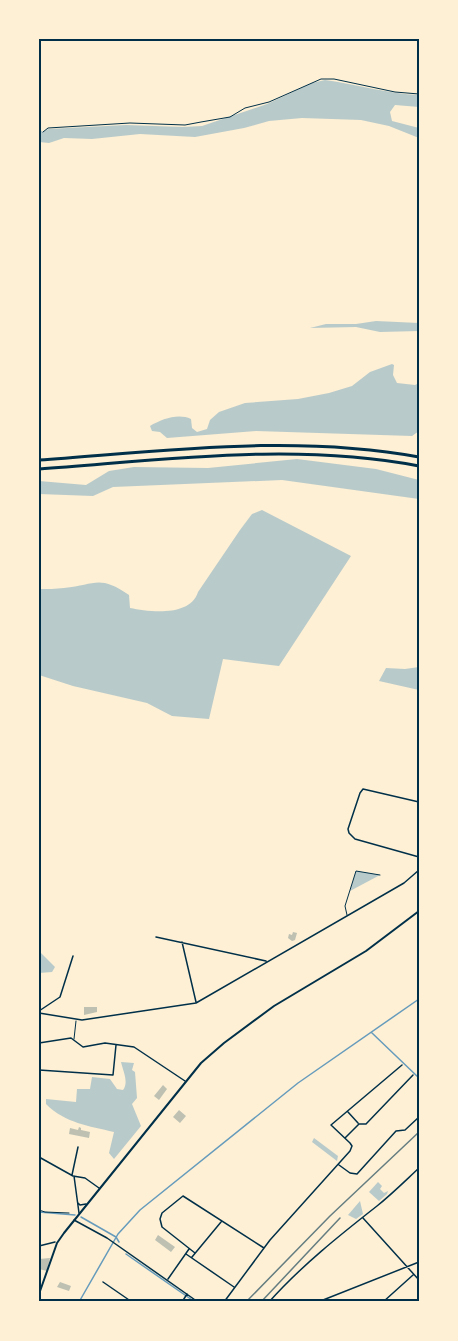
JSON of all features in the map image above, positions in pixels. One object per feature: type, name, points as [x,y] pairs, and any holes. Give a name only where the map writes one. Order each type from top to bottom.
[{"type":"highway","points":[[39,460],[200,448],[284,445],[358,448],[419,457]]},
{"type":"highway","points":[[39,469],[265,454],[351,456],[419,466]]},
{"type":"main road","points":[[39,1294],[57,1243],[201,1063],[224,1043],[284,1000],[376,944],[419,911]]},
{"type":"street","points":[[419,802],[363,789],[348,829],[355,839],[419,857]]},
{"type":"street","points":[[39,1012],[76,1021],[196,1003],[404,883],[419,870]]},
{"type":"street","points":[[156,937],[267,961]]},
{"type":"street","points":[[182,942],[196,1003]]},
{"type":"street","points":[[39,1012],[60,997],[74,956]]},
{"type":"street","points":[[39,1043],[66,1038],[75,1040],[83,1047],[105,1043],[139,1049],[185,1081]]},
{"type":"street","points":[[39,1070],[113,1074],[116,1044]]},
{"type":"street","points":[[224,1302],[264,1248],[352,1148],[331,1125],[402,1065]]},
{"type":"street","points":[[345,1138],[359,1124],[366,1124],[413,1075]]},
{"type":"street","points":[[348,1112],[359,1124]]},
{"type":"street","points":[[39,1113],[39,1124]]},
{"type":"street","points":[[339,1164],[350,1173],[357,1174],[396,1131],[405,1130],[419,1117]]},
{"type":"street","points":[[78,1147],[73,1175],[79,1213]]},
{"type":"street","points":[[39,1157],[73,1175],[85,1178],[99,1188]]},
{"type":"street","points":[[269,1302],[289,1281],[419,1168]]},
{"type":"street","points":[[195,1253],[162,1227],[160,1219],[162,1212],[184,1196],[264,1248]]},
{"type":"street","points":[[77,1202],[83,1205],[88,1202]]},
{"type":"street","points":[[362,1217],[419,1280]]},
{"type":"street","points":[[74,1220],[115,1244],[198,1302]]},
{"type":"street","points":[[192,1257],[222,1221]]},
{"type":"street","points":[[39,1246],[50,1242],[57,1243]]},
{"type":"street","points":[[168,1280],[190,1248]]},
{"type":"street","points":[[186,1254],[235,1287]]},
{"type":"street","points":[[318,1302],[419,1262]]},
{"type":"street","points":[[383,1302],[414,1274]]},
{"type":"street","points":[[103,1282],[131,1302]]},
{"type":"street","points":[[182,1302],[187,1295]]},
{"type":"lane","points":[[347,915],[345,906],[356,871],[380,876]]},
{"type":"lane","points":[[75,1040],[76,1021]]},
{"type":"path","points":[[44,132],[48,128],[130,123],[185,125],[230,117],[245,108],[269,102],[321,79],[334,78],[395,92],[419,94]]},
{"type":"path","points":[[39,1210],[69,1213]]},
{"type":"shaded area","points":[[325,80],[419,95],[419,107],[395,105],[390,112],[392,121],[419,128],[419,138],[389,126],[361,120],[302,118],[269,121],[195,137],[140,134],[92,139],[64,138],[49,143],[39,142],[39,129],[43,132],[48,129],[126,125],[202,126],[267,104],[312,83]]},
{"type":"shaded area","points":[[376,321],[419,323],[419,331],[380,332],[356,327],[310,328],[326,324]]},
{"type":"shaded area","points":[[394,365],[393,375],[397,383],[415,385],[419,383],[419,431],[412,436],[256,431],[167,438],[160,432],[152,431],[150,426],[165,419],[186,417],[191,419],[192,428],[197,432],[207,429],[210,420],[219,412],[245,403],[298,399],[329,393],[352,386],[370,372]]},
{"type":"shaded area","points":[[297,459],[376,469],[419,480],[419,499],[282,480],[113,487],[93,496],[39,494],[39,481],[86,485],[109,471],[134,467],[208,468]]},
{"type":"shaded area","points":[[262,510],[351,556],[279,666],[223,659],[209,719],[172,716],[147,703],[73,686],[39,675],[39,589],[74,587],[97,582],[111,585],[129,595],[130,608],[168,611],[187,606],[194,600],[252,514]]},
{"type":"shaded area","points":[[419,667],[419,690],[379,681],[386,668]]},
{"type":"shaded area","points":[[356,871],[380,875],[350,891]]},
{"type":"shaded area","points":[[39,951],[55,967],[52,972],[39,973]]},
{"type":"shaded area","points":[[121,1062],[134,1063],[132,1070],[135,1072],[137,1098],[132,1104],[141,1126],[114,1159],[109,1153],[114,1132],[69,1120],[46,1104],[46,1099],[76,1102],[77,1089],[90,1089],[92,1077],[110,1079],[117,1089],[123,1090],[126,1080]]},
{"type":"shaded area","points":[[314,1138],[338,1156],[337,1161],[312,1142]]},
{"type":"shaded area","points":[[378,1182],[384,1193],[388,1191],[379,1201],[369,1192]]},
{"type":"shaded area","points":[[360,1201],[363,1214],[356,1219],[348,1215]]},
{"type":"building","points":[[293,932],[297,933],[295,940],[292,941],[288,938]]},
{"type":"building","points":[[84,1007],[97,1007],[97,1012],[84,1015]]},
{"type":"building","points":[[163,1085],[167,1089],[159,1100],[154,1096]]},
{"type":"building","points":[[179,1110],[186,1116],[180,1123],[173,1117]]},
{"type":"building","points":[[79,1127],[81,1130],[90,1132],[89,1138],[69,1134],[70,1128],[78,1130]]},
{"type":"building","points":[[158,1235],[175,1247],[171,1252],[155,1240]]},
{"type":"building","points":[[50,1258],[47,1271],[39,1269],[39,1259]]},
{"type":"building","points":[[60,1282],[71,1286],[69,1291],[57,1287]]},
{"type":"waterway","points":[[79,1302],[118,1234],[140,1210],[298,1083],[419,999]]},
{"type":"waterway","points":[[372,1033],[419,1078]]},
{"type":"waterway","points":[[39,1212],[75,1215]]},
{"type":"waterway","points":[[81,1217],[116,1237],[119,1242]]},
{"type":"waterway","points":[[126,1254],[195,1302]]},
{"type":"railway","points":[[246,1302],[330,1216],[419,1132]]},
{"type":"railway","points":[[261,1302],[340,1218]]}]
